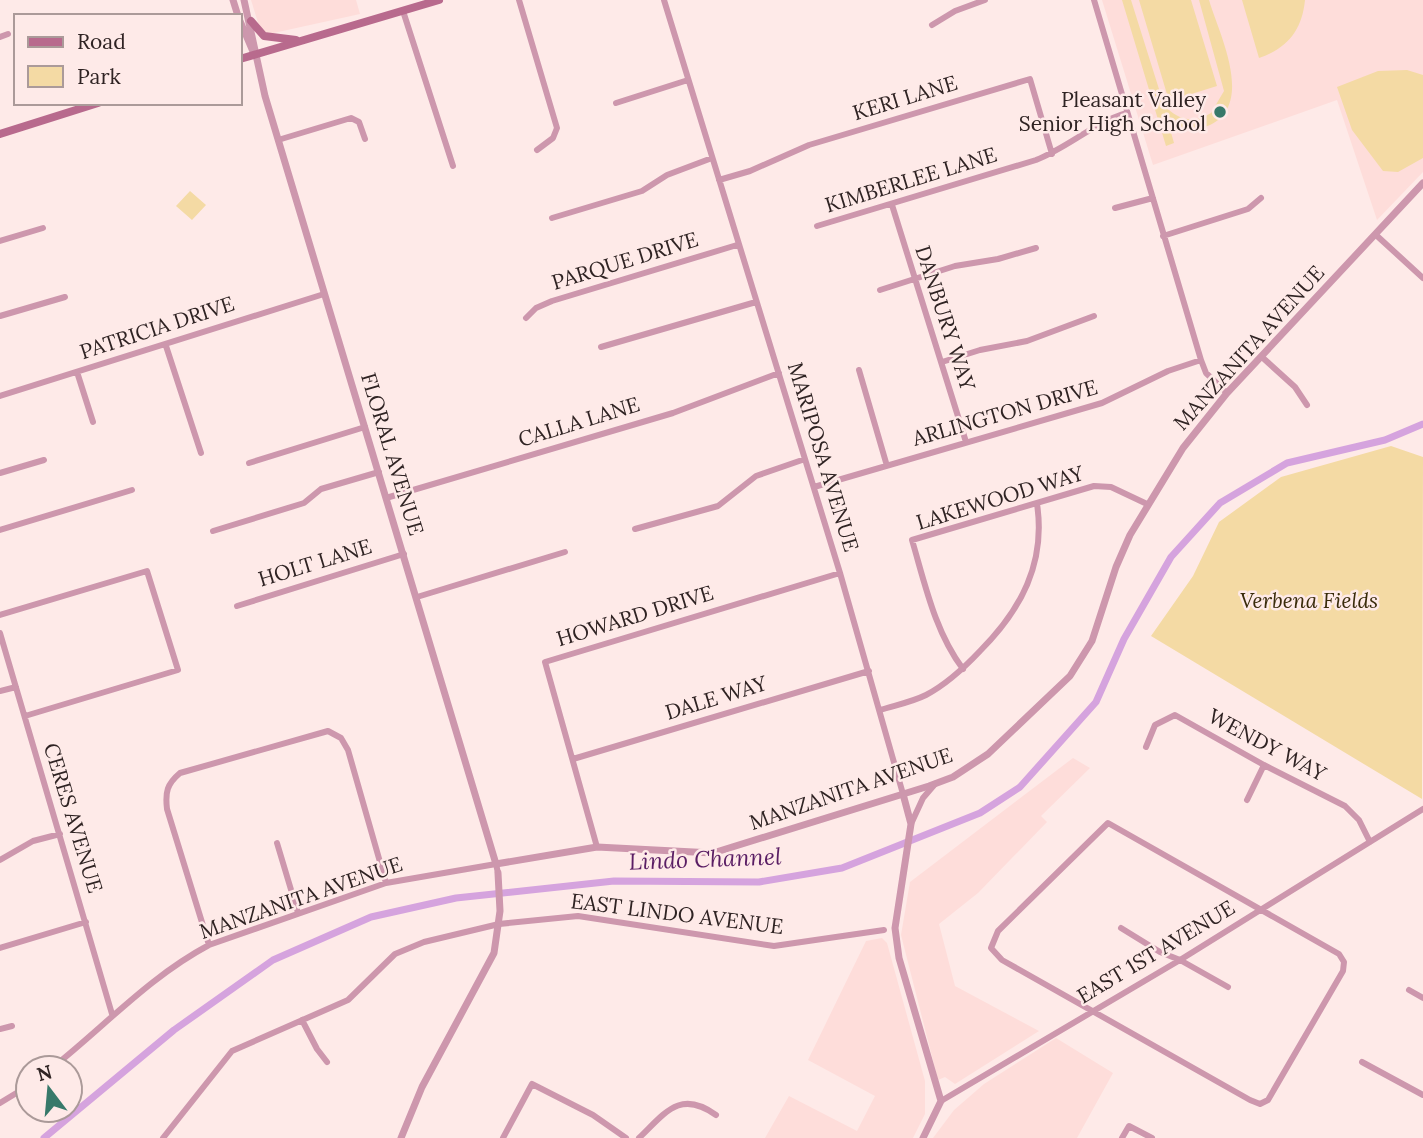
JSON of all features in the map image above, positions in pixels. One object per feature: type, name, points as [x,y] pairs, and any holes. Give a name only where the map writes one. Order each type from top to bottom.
[{"type":"main road","points":[[242,59],[439,0]]},
{"type":"main road","points":[[251,21],[264,36],[303,40]]},
{"type":"main road","points":[[0,134],[93,105]]},
{"type":"street","name":"FLORAL AVENUE","points":[[244,0],[255,40],[254,55]]},
{"type":"street","points":[[519,0],[556,128],[553,138],[537,150]]},
{"type":"street","name":"MARIPOSA AVENUE","points":[[664,0],[737,245],[840,573],[911,824],[895,928],[899,958],[941,1101]]},
{"type":"street","points":[[932,25],[955,11],[985,0]]},
{"type":"street","points":[[1094,0],[1201,360],[1206,373],[1227,393]]},
{"type":"street","points":[[403,11],[453,166]]},
{"type":"street","name":"FLORAL AVENUE","points":[[242,26],[254,55],[496,864]]},
{"type":"street","name":"KERI LANE","points":[[719,180],[751,171],[809,145],[1030,79],[1052,154]]},
{"type":"street","points":[[616,103],[688,80]]},
{"type":"street","name":"KIMBERLEE LANE","points":[[817,226],[1052,154],[1096,125],[1127,113]]},
{"type":"street","points":[[278,140],[346,118],[359,122],[365,139]]},
{"type":"street","points":[[552,218],[642,191],[667,175],[712,158]]},
{"type":"street","name":"MANZANITA AVENUE","points":[[68,1054],[112,1014],[176,964],[209,945],[386,883],[597,847],[713,852],[953,777],[988,754],[1070,676],[1091,641],[1116,567],[1147,504],[1183,448],[1227,393],[1263,358],[1423,184]]},
{"type":"street","points":[[1115,208],[1153,198]]},
{"type":"street","points":[[1163,236],[1248,209],[1261,198]]},
{"type":"street","name":"DANBURY WAY","points":[[892,205],[966,442]]},
{"type":"street","points":[[0,241],[43,228]]},
{"type":"street","points":[[1376,235],[1423,278]]},
{"type":"street","name":"PARQUE DRIVE","points":[[526,318],[536,308],[552,301],[737,245]]},
{"type":"street","points":[[880,290],[1036,248]]},
{"type":"street","name":"PATRICIA DRIVE","points":[[0,396],[166,346],[201,331],[324,294]]},
{"type":"street","points":[[0,316],[65,297]]},
{"type":"street","points":[[601,347],[756,302]]},
{"type":"street","points":[[942,362],[980,350],[1027,341],[1094,316]]},
{"type":"street","points":[[166,346],[201,453]]},
{"type":"street","points":[[1263,358],[1295,387],[1307,405]]},
{"type":"street","name":"ARLINGTON DRIVE","points":[[814,487],[1102,403],[1151,378],[1201,360]]},
{"type":"street","points":[[859,370],[887,466]]},
{"type":"street","points":[[77,372],[93,422]]},
{"type":"street","name":"CALLA LANE","points":[[386,498],[684,409],[779,373]]},
{"type":"street","points":[[249,463],[365,427]]},
{"type":"street","points":[[635,529],[718,506],[756,476],[805,459]]},
{"type":"street","points":[[0,473],[44,460]]},
{"type":"street","points":[[213,530],[304,503],[321,489],[379,472]]},
{"type":"street","name":"LAKEWOOD WAY","points":[[963,669],[950,653],[912,540],[1094,486],[1111,487],[1147,504]]},
{"type":"street","points":[[0,530],[132,490]]},
{"type":"street","points":[[880,710],[925,695],[963,669],[1003,628],[1029,585],[1039,544],[1037,503]]},
{"type":"street","points":[[417,597],[565,552]]},
{"type":"street","name":"HOLT LANE","points":[[237,606],[404,554]]},
{"type":"street","points":[[0,615],[148,571],[177,670],[25,716]]},
{"type":"street","name":"HOWARD DRIVE","points":[[597,847],[545,662],[840,573]]},
{"type":"street","name":"CERES AVENUE","points":[[0,633],[112,1014]]},
{"type":"street","name":"DALE WAY","points":[[573,759],[869,671]]},
{"type":"street","points":[[0,691],[16,687]]},
{"type":"street","name":"WENDY WAY","points":[[1146,747],[1155,725],[1175,715],[1345,806],[1359,820],[1370,842]]},
{"type":"street","points":[[209,945],[167,809],[165,795],[169,782],[180,773],[328,731],[341,738],[348,750],[386,883]]},
{"type":"street","points":[[1247,800],[1264,765]]},
{"type":"street","points":[[911,824],[923,798],[936,783]]},
{"type":"street","name":"EAST 1ST AVENUE","points":[[941,1101],[1180,960],[1423,809]]},
{"type":"street","points":[[1108,823],[1258,910],[1331,948],[1344,962],[1343,971],[1268,1100],[1260,1104],[1093,1011],[1002,960],[991,948],[998,931],[1108,823]]},
{"type":"street","points":[[0,860],[33,841],[60,834]]},
{"type":"street","points":[[277,843],[298,913]]},
{"type":"street","points":[[401,1138],[422,1087],[494,953],[500,911],[496,864]]},
{"type":"street","name":"EAST LINDO AVENUE","points":[[163,1138],[232,1051],[356,995],[384,963],[406,947],[499,924],[578,916],[774,946],[884,930]]},
{"type":"street","points":[[0,948],[86,922]]},
{"type":"street","points":[[1121,928],[1160,953],[1180,960],[1228,987]]},
{"type":"street","points":[[1409,990],[1423,998]]},
{"type":"street","points":[[302,1020],[327,1062]]},
{"type":"street","points":[[0,1029],[12,1026]]},
{"type":"street","points":[[1362,1062],[1423,1095]]},
{"type":"street","points":[[503,1138],[532,1084],[593,1115],[625,1138]]},
{"type":"street","points":[[923,1138],[941,1101]]},
{"type":"street","points":[[639,1138],[677,1105],[693,1103],[716,1115]]},
{"type":"street","points":[[1122,1138],[1129,1126],[1152,1138]]},
{"type":"shaded area","points":[[251,0],[356,0],[360,14],[269,34],[260,29]]},
{"type":"shaded area","name":"Pleasant Valley Senior High School","points":[[1102,0],[1423,0],[1423,172],[1377,220],[1337,100],[1153,165]]},
{"type":"shaded area","points":[[1073,758],[1090,768],[1041,816],[1047,822],[978,893],[939,924],[955,986],[1039,1031],[955,1084],[945,1077],[938,1080],[901,935],[910,882]]},
{"type":"shaded area","points":[[882,938],[887,943],[925,1081],[925,1114],[913,1138],[765,1138],[789,1096],[857,1131],[875,1096],[808,1060],[866,941]]},
{"type":"shaded area","points":[[1056,1038],[1113,1073],[1077,1138],[933,1138],[954,1110],[984,1084]]},
{"type":"green space","points":[[1122,0],[1131,0],[1164,105],[1180,117],[1198,119],[1211,113],[1224,91],[1199,0],[1209,0],[1230,67],[1230,101],[1223,115],[1210,125],[1194,129],[1168,122],[1174,143],[1166,146]]},
{"type":"green space","points":[[1139,0],[1191,0],[1217,86],[1169,101]]},
{"type":"green space","points":[[1242,0],[1305,0],[1301,20],[1292,36],[1278,49],[1259,58]]},
{"type":"green space","points":[[1407,70],[1423,75],[1423,158],[1398,172],[1383,171],[1352,130],[1337,87],[1378,71]]},
{"type":"green space","points":[[190,191],[206,205],[192,220],[176,206]]},
{"type":"green space","name":"Verbena Fields","points":[[1391,446],[1423,457],[1422,799],[1151,636],[1193,576],[1219,522],[1281,477]]},
{"type":"waterway","name":"Lindo Channel","points":[[44,1138],[174,1030],[273,960],[371,917],[456,898],[614,881],[759,882],[842,868],[980,813],[1020,787],[1096,702],[1124,639],[1171,557],[1220,503],[1287,463],[1385,440],[1423,424]]},
{"type":"place","name":"Pleasant Valley Senior High School","points":[[1220,112]]}]
